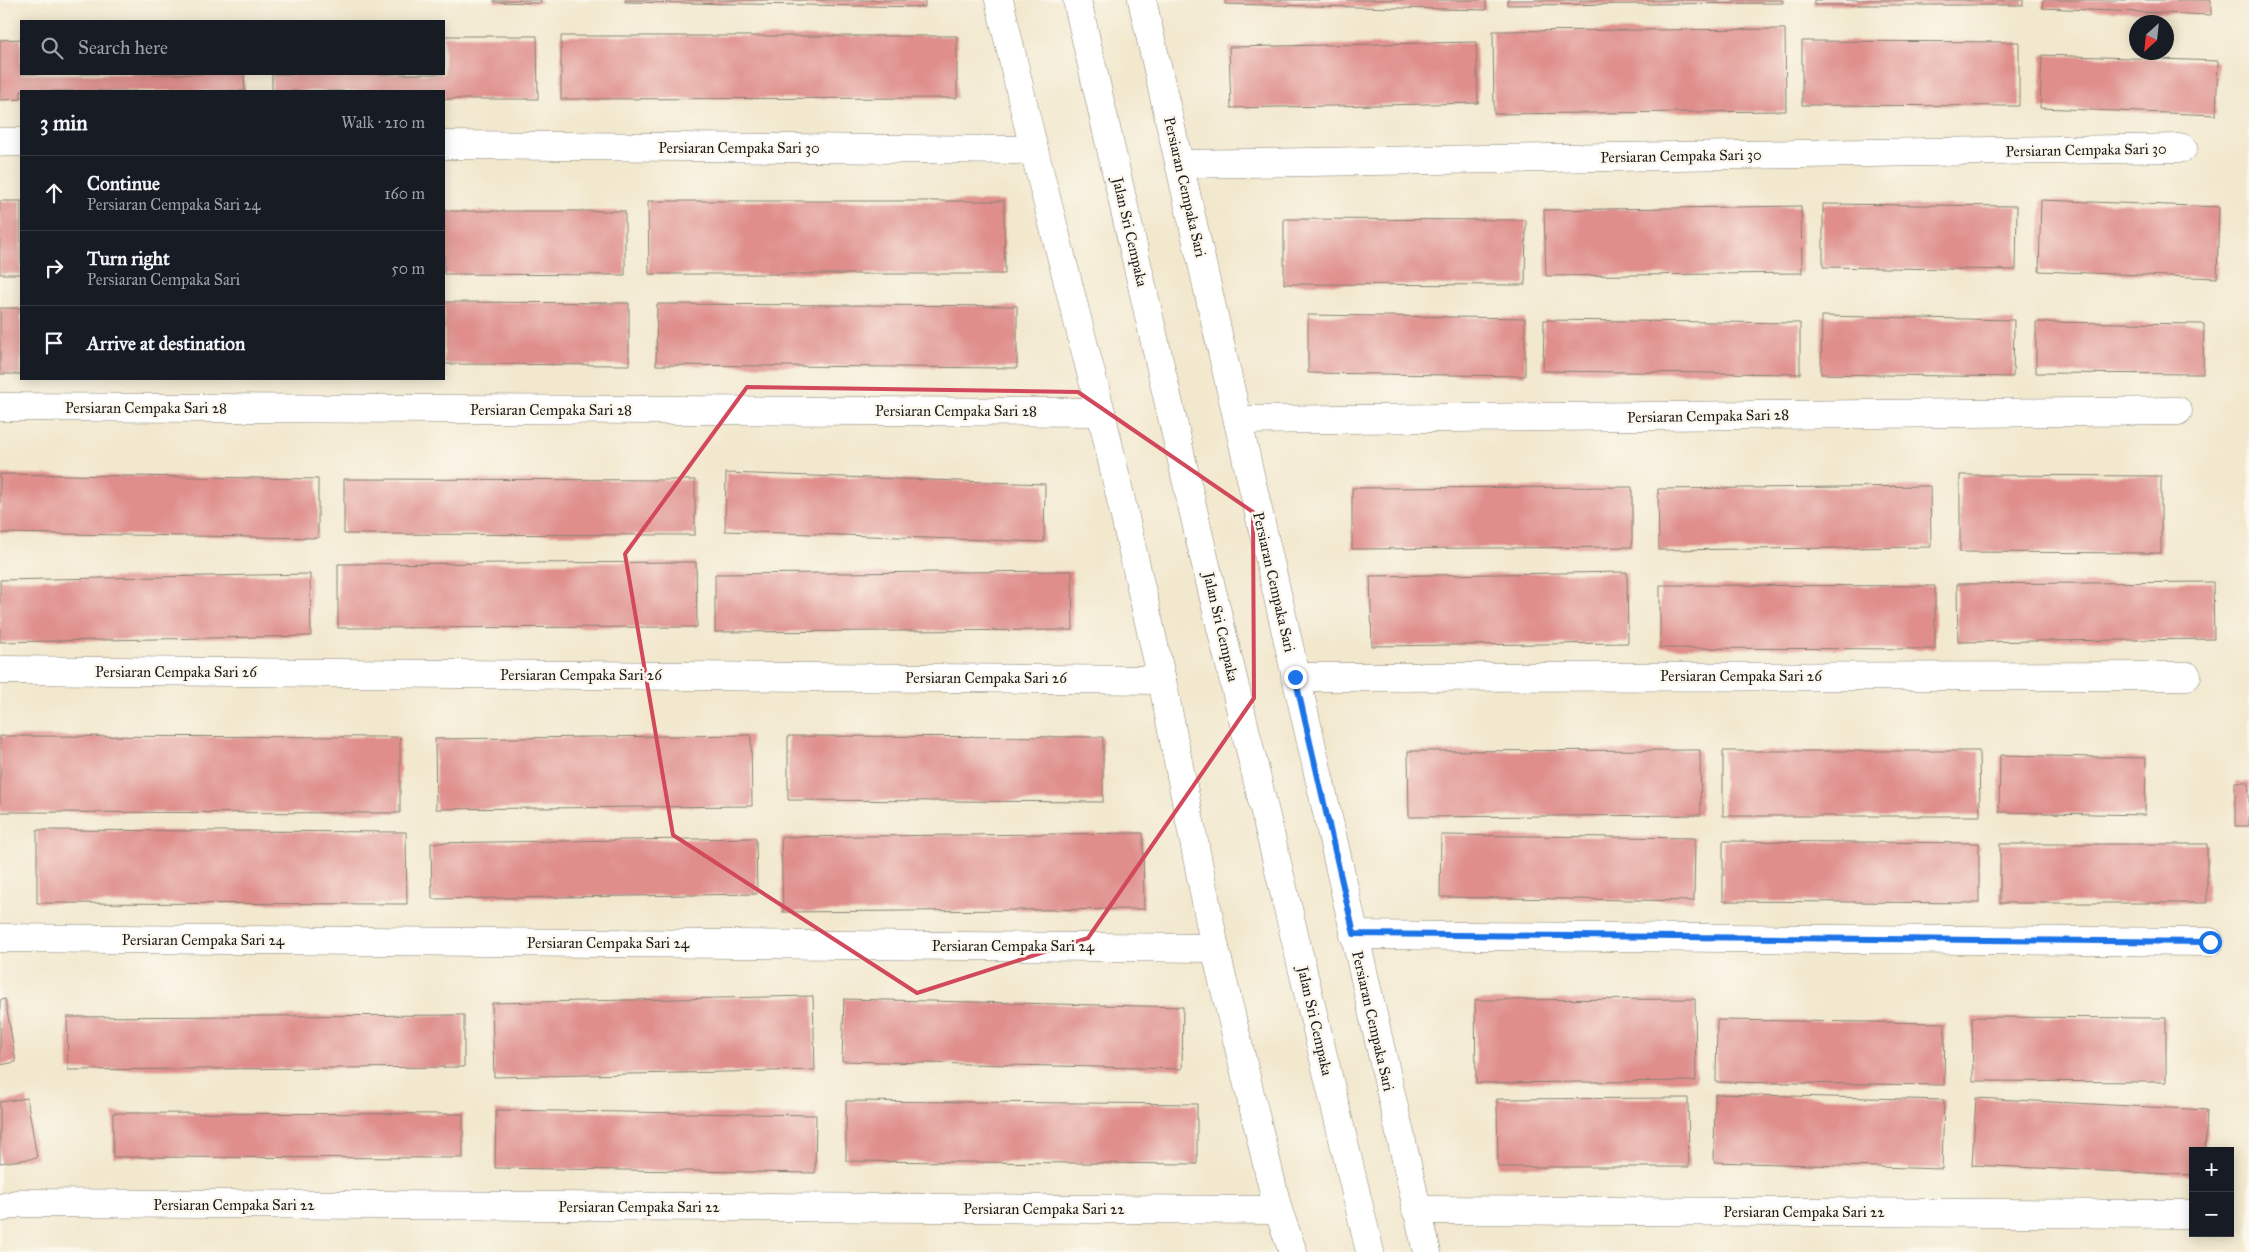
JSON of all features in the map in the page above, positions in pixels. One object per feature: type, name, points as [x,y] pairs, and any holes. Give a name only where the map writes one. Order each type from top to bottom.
[{"type":"street","points":[[999,0],[1034,150],[1101,412],[1162,680],[1215,948],[1278,1210],[1293,1252]]},
{"type":"street","name":"Jalan Sri Cempaka","points":[[1077,0],[1202,546],[1370,1252]]},
{"type":"street","name":"Persiaran Cempaka Sari","points":[[1142,0],[1427,1252]]},
{"type":"street","points":[[0,142],[20,142]]},
{"type":"street","name":"Persiaran Cempaka Sari 30","points":[[445,145],[1034,150]]},
{"type":"street","name":"Persiaran Cempaka Sari 30","points":[[1180,164],[2183,148]]},
{"type":"street","name":"Persiaran Cempaka Sari 28","points":[[0,407],[1101,412]]},
{"type":"street","name":"Persiaran Cempaka Sari 28","points":[[1238,420],[2178,411]]},
{"type":"street","name":"Persiaran Cempaka Sari 26","points":[[0,670],[1162,680]]},
{"type":"street","name":"Persiaran Cempaka Sari 26","points":[[1295,677],[2187,676]]},
{"type":"street","points":[[1354,934],[2210,942]]},
{"type":"street","name":"Persiaran Cempaka Sari 24","points":[[0,938],[1215,948]]},
{"type":"street","name":"Persiaran Cempaka Sari 22","points":[[0,1208],[29,1203],[1278,1210]]},
{"type":"street","name":"Persiaran Cempaka Sari 22","points":[[1416,1210],[2189,1214]]},
{"type":"highlighted area","points":[[747,387],[1078,392],[1253,512],[1254,698],[1088,938],[917,993],[673,835],[625,554]]},
{"type":"building","points":[[494,0],[541,0],[541,3],[494,2]]},
{"type":"building","points":[[625,0],[925,0],[925,7],[625,2]]},
{"type":"building","points":[[1225,0],[1486,0],[1486,10],[1225,4]]},
{"type":"building","points":[[1507,0],[1783,0],[1783,3],[1507,5]]},
{"type":"building","points":[[1814,0],[2023,0],[2023,5],[1814,5]]},
{"type":"building","points":[[2043,0],[2211,0],[2211,15],[2042,8]]},
{"type":"building","points":[[1785,29],[1786,111],[1494,114],[1493,31]]},
{"type":"building","points":[[445,36],[537,36],[538,99],[445,99],[445,90],[272,90],[272,75],[445,75]]},
{"type":"building","points":[[561,36],[957,36],[957,98],[561,99]]},
{"type":"building","points":[[20,39],[20,75],[244,75],[245,90],[20,90],[20,99],[0,100],[0,40]]},
{"type":"building","points":[[1802,41],[2019,42],[2019,106],[1802,105]]},
{"type":"building","points":[[1476,42],[1478,103],[1231,108],[1229,47]]},
{"type":"building","points":[[2042,55],[2129,58],[2129,60],[2218,61],[2216,115],[2040,108]]},
{"type":"building","points":[[2041,200],[2219,207],[2217,278],[2039,271]]},
{"type":"building","points":[[0,201],[20,201],[20,274],[0,274]]},
{"type":"building","points":[[648,201],[1004,201],[1005,274],[649,274]]},
{"type":"building","points":[[1823,204],[2017,206],[2016,270],[1823,267]]},
{"type":"building","points":[[1801,206],[1802,273],[1546,276],[1544,210]]},
{"type":"building","points":[[445,211],[625,211],[625,275],[445,274]]},
{"type":"building","points":[[1284,219],[1526,220],[1525,285],[1284,284]]},
{"type":"building","points":[[445,302],[629,303],[629,365],[445,364]]},
{"type":"building","points":[[657,304],[1017,306],[1017,368],[656,365]]},
{"type":"building","points":[[0,308],[20,308],[20,374],[0,374]]},
{"type":"building","points":[[1308,315],[1525,318],[1525,376],[1308,373]]},
{"type":"building","points":[[1822,316],[2014,320],[2013,377],[1821,374]]},
{"type":"building","points":[[1544,320],[1800,323],[1800,374],[1543,371]]},
{"type":"building","points":[[2036,322],[2204,324],[2203,374],[2036,373]]},
{"type":"building","points":[[726,473],[1045,484],[1044,542],[725,531]]},
{"type":"building","points":[[0,474],[318,479],[318,538],[0,533]]},
{"type":"building","points":[[1960,475],[2161,476],[2161,553],[1960,552]]},
{"type":"building","points":[[344,479],[695,480],[695,535],[344,534]]},
{"type":"building","points":[[1930,486],[1931,547],[1659,550],[1658,489]]},
{"type":"building","points":[[1632,487],[1632,547],[1352,549],[1352,488]]},
{"type":"building","points":[[696,562],[697,627],[338,628],[338,564]]},
{"type":"building","points":[[1072,571],[1073,630],[715,632],[715,574]]},
{"type":"building","points":[[1627,572],[1628,643],[1372,646],[1370,576]]},
{"type":"building","points":[[310,574],[311,636],[0,642],[0,580]]},
{"type":"building","points":[[2213,582],[2214,639],[1958,642],[1957,584]]},
{"type":"building","points":[[1660,585],[1935,586],[1935,649],[1660,648]]},
{"type":"building","points":[[751,735],[752,806],[436,809],[435,739]]},
{"type":"building","points":[[0,736],[400,737],[400,813],[0,812]]},
{"type":"building","points":[[788,736],[1103,737],[1103,802],[788,800]]},
{"type":"building","points":[[1700,750],[1701,815],[1409,817],[1408,751]]},
{"type":"building","points":[[1723,751],[1979,751],[1980,816],[1723,816]]},
{"type":"building","points":[[2000,755],[2146,758],[2145,815],[1999,812]]},
{"type":"building","points":[[2235,782],[2249,782],[2249,826],[2235,826]]},
{"type":"building","points":[[37,830],[406,832],[407,904],[37,903]]},
{"type":"building","points":[[1143,833],[1144,909],[783,912],[781,837]]},
{"type":"building","points":[[1441,835],[1695,838],[1694,901],[1440,897]]},
{"type":"building","points":[[756,838],[757,894],[432,899],[431,843]]},
{"type":"building","points":[[1723,841],[1979,843],[1979,903],[1723,901]]},
{"type":"building","points":[[2000,844],[2207,844],[2207,903],[2000,903]]},
{"type":"building","points":[[813,996],[815,1070],[494,1077],[492,1003]]},
{"type":"building","points":[[5,999],[16,1062],[0,1065],[0,1000]]},
{"type":"building","points":[[844,999],[1183,1007],[1182,1069],[842,1061]]},
{"type":"building","points":[[1695,999],[1696,1081],[1476,1083],[1475,1000]]},
{"type":"building","points":[[464,1015],[464,1067],[68,1070],[67,1017]]},
{"type":"building","points":[[1972,1017],[2166,1018],[2166,1082],[1973,1081]]},
{"type":"building","points":[[1717,1020],[1945,1023],[1944,1085],[1716,1082]]},
{"type":"building","points":[[1715,1094],[1944,1100],[1942,1169],[1714,1162]]},
{"type":"building","points":[[27,1098],[37,1158],[0,1163],[0,1102]]},
{"type":"building","points":[[1688,1098],[1689,1167],[1498,1167],[1497,1099]]},
{"type":"building","points":[[1976,1098],[2207,1110],[2205,1147],[2189,1147],[2189,1175],[1972,1165]]},
{"type":"building","points":[[846,1101],[1197,1104],[1197,1164],[846,1161]]},
{"type":"building","points":[[496,1110],[816,1115],[815,1173],[495,1168]]},
{"type":"building","points":[[113,1113],[463,1114],[463,1158],[113,1157]]},
{"type":"route","points":[[1295,677],[1354,934],[2210,942]]}]
